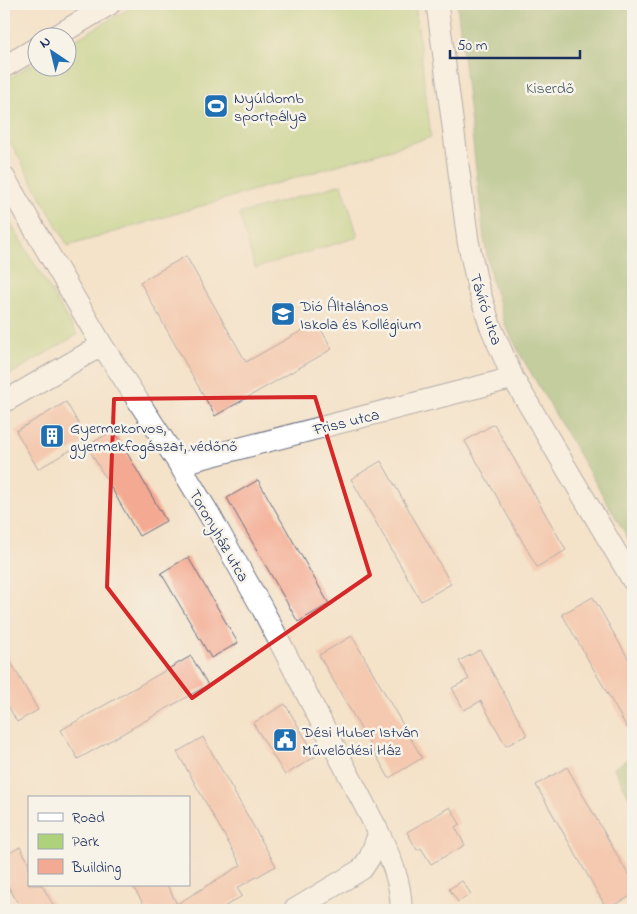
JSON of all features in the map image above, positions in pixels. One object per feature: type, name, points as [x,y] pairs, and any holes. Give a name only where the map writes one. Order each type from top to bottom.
[{"type":"street","points":[[70,28],[110,4]]},
{"type":"street","name":"Távíró utca","points":[[437,4],[468,241],[478,287],[490,325],[513,378],[633,581]]},
{"type":"street","points":[[4,67],[28,53]]},
{"type":"street","name":"Toronyház utca","points":[[4,177],[102,345],[212,519],[263,610],[390,856],[397,882],[401,910]]},
{"type":"street","points":[[4,402],[102,345]]},
{"type":"street","name":"Friss utca","points":[[179,464],[513,378]]},
{"type":"street","points":[[294,910],[362,869],[370,858],[379,833]]},
{"type":"highlighted area","points":[[315,397],[370,575],[192,698],[107,587],[114,399]]},
{"type":"green space","name":"Nyúldomb sportpálya","points":[[137,4],[415,4],[431,137],[68,246],[4,131],[4,81],[28,66],[28,78],[78,78],[78,38]]},
{"type":"green space","name":"Kiserdő","points":[[457,4],[633,4],[633,547],[521,356],[505,324],[492,282],[484,239]]},
{"type":"green space","points":[[342,184],[358,237],[255,268],[239,214]]},
{"type":"green space","points":[[4,212],[77,335],[4,378]]},
{"type":"green space","points":[[633,755],[633,805],[614,768]]},
{"type":"building","points":[[186,256],[246,362],[317,322],[332,349],[215,416],[140,282]]},
{"type":"building","name":"Gyermekorvos, gyermekfogászat, védőnő","points":[[66,402],[88,440],[38,469],[16,431]]},
{"type":"building","points":[[494,424],[566,550],[537,567],[465,441]]},
{"type":"building","points":[[114,430],[166,521],[139,536],[87,446]]},
{"type":"building","points":[[381,461],[451,584],[421,601],[351,479]]},
{"type":"building","points":[[258,480],[329,604],[298,622],[227,498]]},
{"type":"building","points":[[188,557],[238,643],[211,658],[161,573]]},
{"type":"building","points":[[593,597],[633,667],[633,738],[562,614]]},
{"type":"building","points":[[352,636],[422,758],[389,778],[319,655]]},
{"type":"building","points":[[4,650],[38,710],[17,722],[4,698]]},
{"type":"building","points":[[480,650],[527,735],[506,746],[481,701],[464,710],[452,688],[469,679],[459,661]]},
{"type":"building","points":[[191,656],[208,685],[78,759],[61,730]]},
{"type":"building","name":"Dési Huber István Művelődési Ház","points":[[285,704],[316,756],[285,775],[253,723]]},
{"type":"building","points":[[203,737],[276,866],[237,888],[242,896],[219,910],[147,910],[133,886],[168,886],[177,904],[241,865],[177,752]]},
{"type":"building","points":[[567,767],[633,883],[633,895],[607,909],[536,785]]},
{"type":"building","points":[[450,807],[460,824],[455,827],[465,845],[431,864],[421,848],[417,850],[407,832]]},
{"type":"building","points":[[20,847],[28,861],[28,886],[43,886],[56,910],[22,910],[4,879],[4,856]]},
{"type":"building","points":[[462,881],[471,894],[458,902],[449,889]]},
{"type":"place","name":"Nyúldomb sportpálya","points":[[216,106]]},
{"type":"place","name":"Dió Általános Iskola és Kollégium","points":[[283,314]]},
{"type":"place","name":"Gyermekorvos, gyermekfogászat, védőnő","points":[[52,436]]},
{"type":"place","name":"Dési Huber István Művelődési Ház","points":[[285,740]]}]
